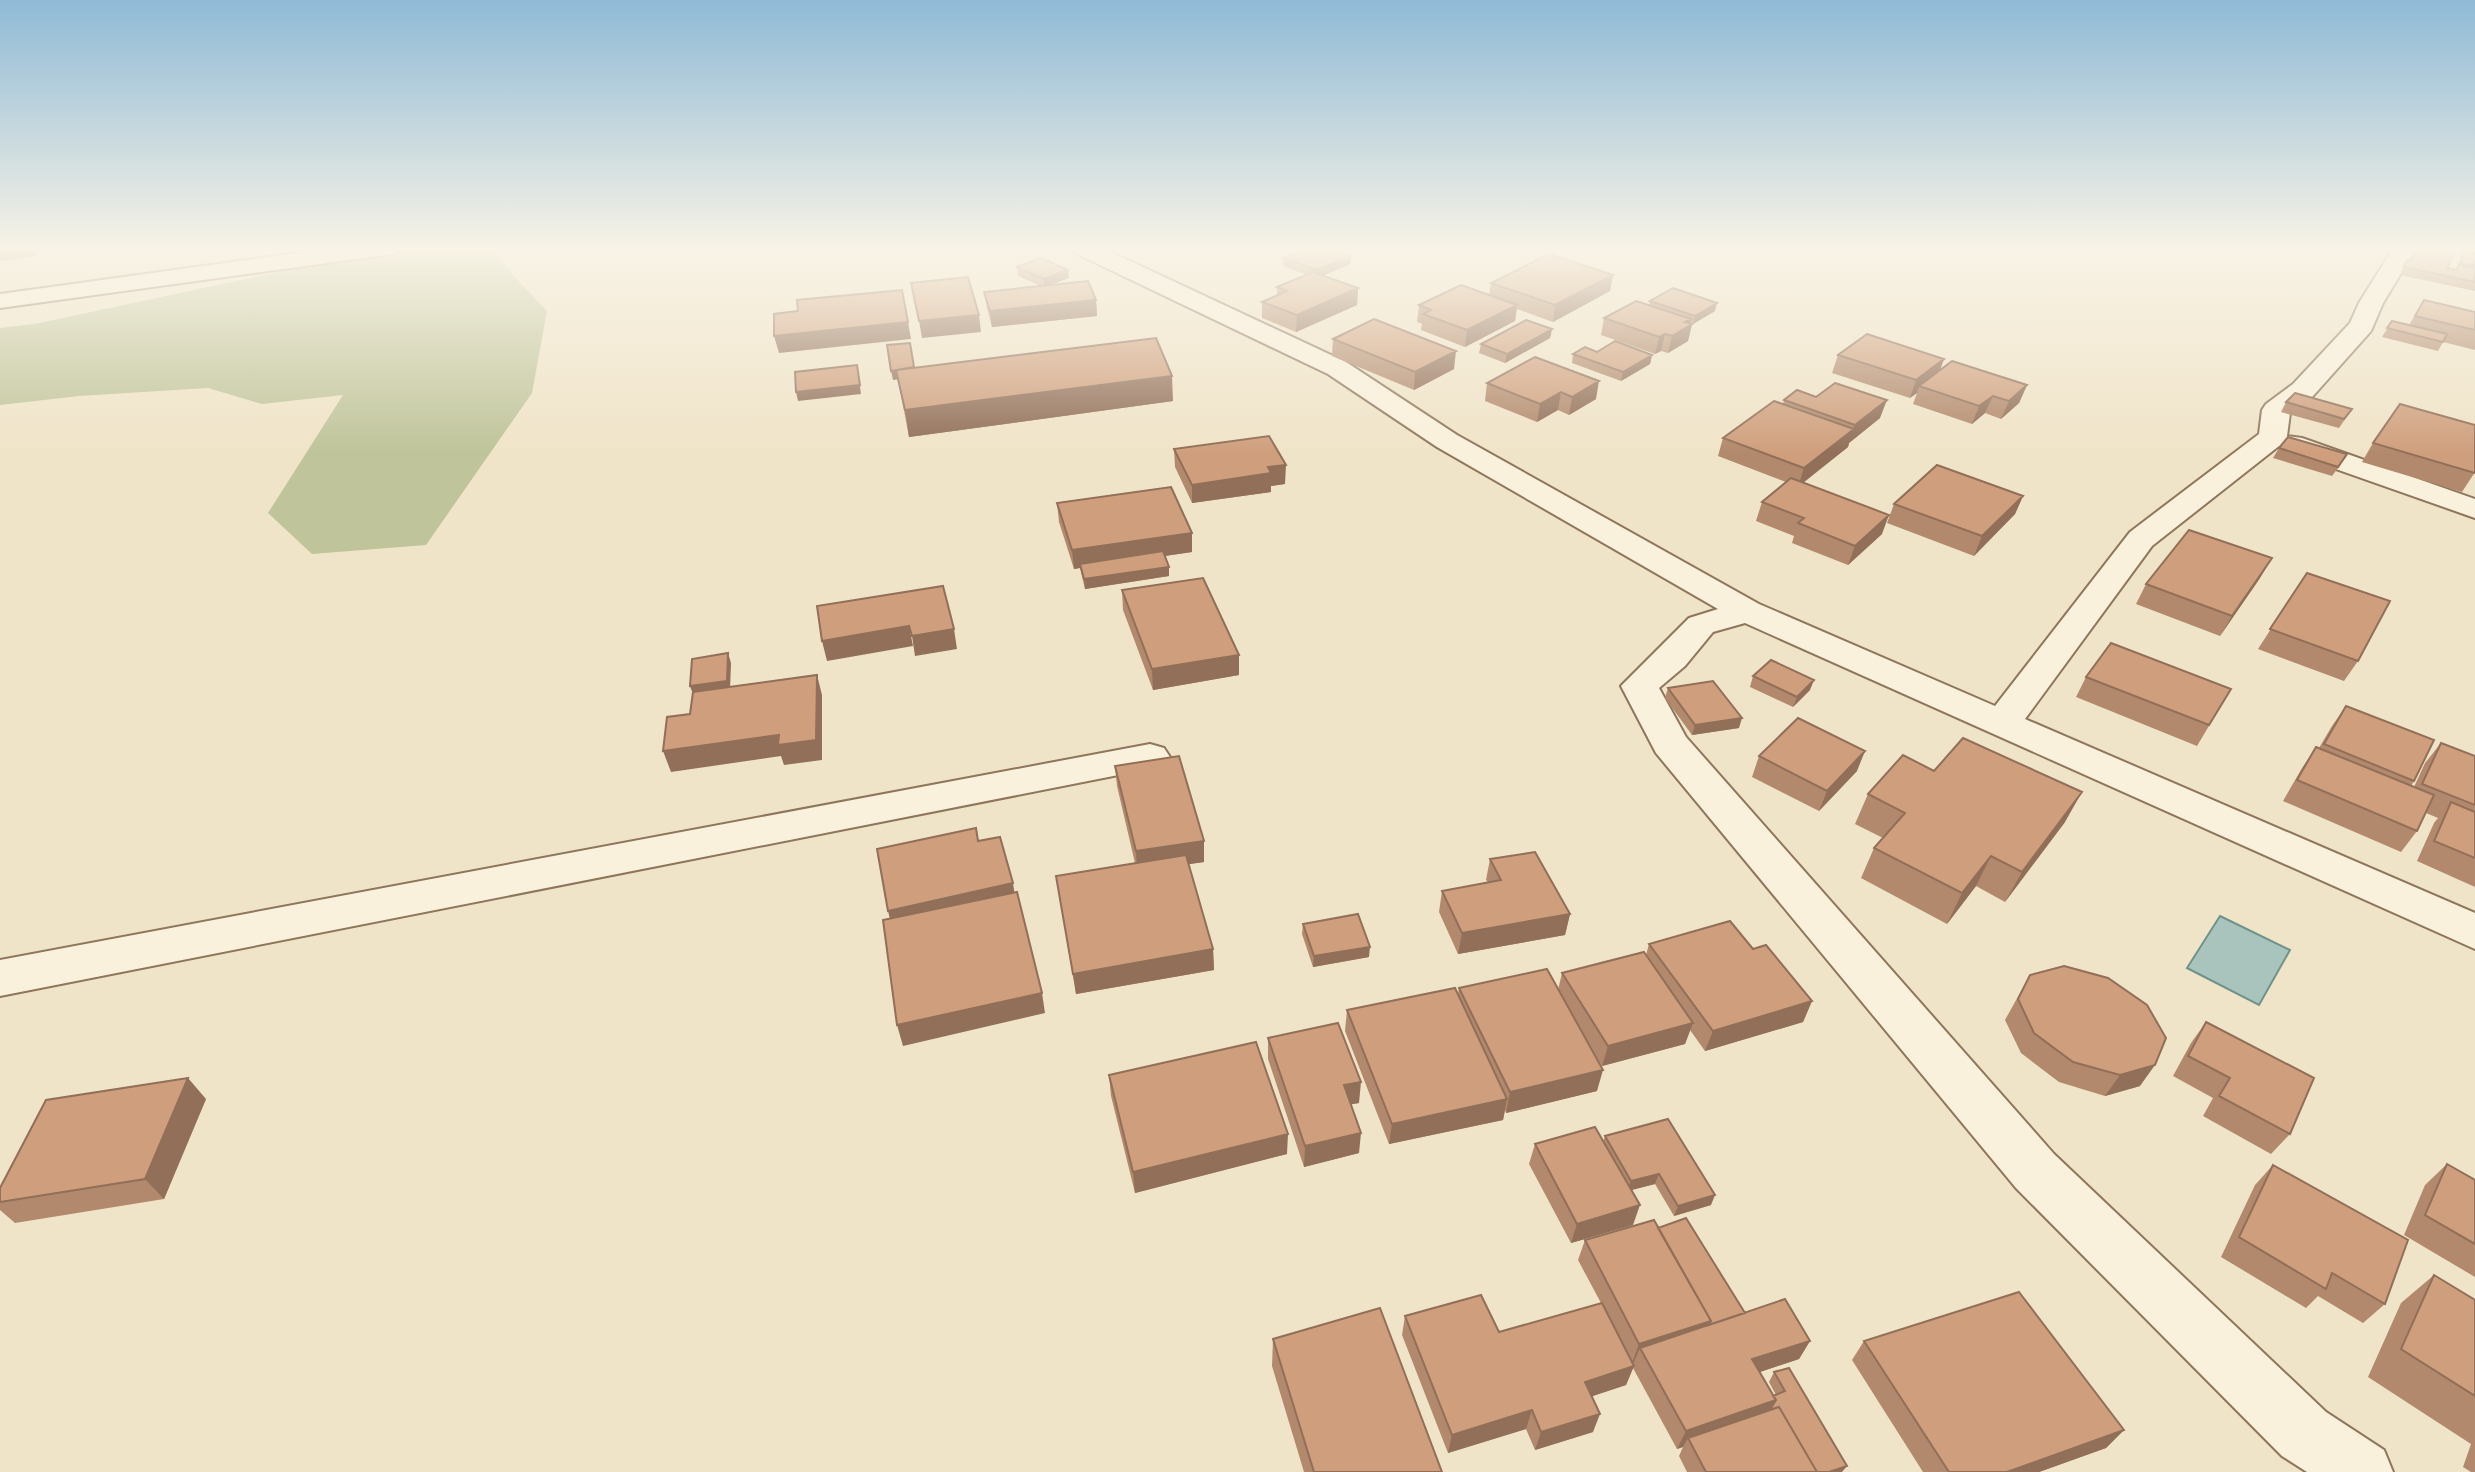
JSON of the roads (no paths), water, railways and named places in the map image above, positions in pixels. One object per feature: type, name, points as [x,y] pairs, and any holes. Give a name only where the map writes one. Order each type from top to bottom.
[{"type":"street","points":[[1226,316],[1337,368],[1447,441],[1747,611],[2475,932]]},
{"type":"street","points":[[2002,723],[2141,539],[2273,437],[2276,410],[2303,390],[2362,326],[2366,316]]},
{"type":"street","points":[[2273,437],[2475,509]]},
{"type":"street","points":[[1747,611],[1701,625],[1672,658],[1639,686],[1670,744],[2035,1171],[2304,1434],[2362,1472]]},
{"type":"street","points":[[0,978],[1150,757]]},
{"type":"water","points":[[2220,916],[2290,950],[2259,1005],[2187,968]]}]
